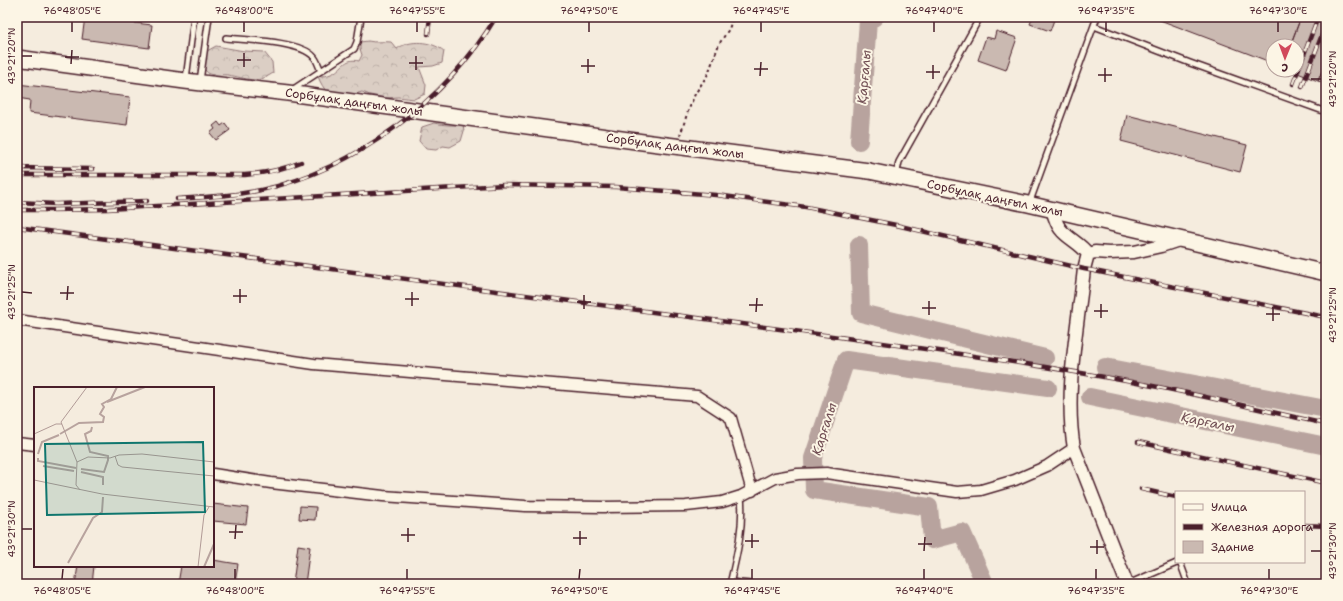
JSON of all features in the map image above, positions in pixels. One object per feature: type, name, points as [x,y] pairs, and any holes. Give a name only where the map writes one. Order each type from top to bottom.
[{"type":"main road","name":"Сорбұлақ даңғыл жолы","points":[[17,58],[869,171],[1028,204],[1326,273]]},
{"type":"street","points":[[1052,210],[1061,230],[1088,254]]},
{"type":"street","points":[[1088,254],[1095,252],[1109,254],[1134,252],[1161,246],[1182,239]]},
{"type":"street","points":[[1088,254],[1084,269],[1072,372],[1070,428],[1074,448],[1127,584]]},
{"type":"street","points":[[17,320],[314,364],[698,396],[731,418],[752,491]]},
{"type":"street","points":[[17,443],[34,445]]},
{"type":"street","points":[[214,474],[271,483],[383,496],[525,506],[686,506],[722,502],[742,496],[775,478],[798,474],[826,473],[957,492],[981,490],[1015,480],[1047,466],[1074,448]]},
{"type":"lane","points":[[192,82],[194,17]]},
{"type":"lane","points":[[192,82],[209,17]]},
{"type":"lane","points":[[288,93],[354,49],[358,42],[361,17]]},
{"type":"lane","points":[[896,176],[899,162],[980,17]]},
{"type":"lane","points":[[1028,204],[1097,17]]},
{"type":"lane","points":[[1094,26],[1190,63],[1326,112]]},
{"type":"lane","points":[[226,38],[282,44],[302,48],[315,57],[320,71]]},
{"type":"lane","points":[[742,496],[742,523],[730,583],[751,584]]},
{"type":"lane","points":[[1127,584],[1177,563]]},
{"type":"lane","points":[[1179,563],[1188,584]]},
{"type":"path","points":[[677,146],[686,114],[694,94],[708,74],[719,44],[729,29],[733,17]]},
{"type":"green space","points":[[360,42],[391,42],[397,49],[408,44],[420,42],[433,45],[444,51],[442,63],[433,66],[419,67],[426,85],[425,94],[414,99],[398,97],[386,98],[362,92],[351,95],[328,94],[318,76],[326,76],[335,72],[346,62],[354,60],[359,61],[362,55]]},
{"type":"green space","points":[[216,46],[244,51],[264,52],[272,62],[273,73],[267,77],[256,80],[210,74],[204,69],[201,58],[207,51]]},
{"type":"green space","points":[[434,123],[448,125],[463,124],[464,131],[461,141],[450,147],[443,146],[436,150],[426,149],[419,141],[422,127]]},
{"type":"building","points":[[85,17],[152,25],[149,48],[82,39]]},
{"type":"building","points":[[1033,17],[1055,17],[1050,31],[1030,24]]},
{"type":"building","points":[[1152,17],[1301,17],[1293,38],[1265,38],[1265,60]]},
{"type":"building","points":[[1301,17],[1326,17],[1326,61],[1318,81],[1305,76],[1305,38],[1293,38]]},
{"type":"building","points":[[996,31],[1017,38],[1006,70],[978,60],[986,37],[994,39]]},
{"type":"building","points":[[1326,61],[1326,84],[1318,81]]},
{"type":"building","points":[[17,84],[130,97],[127,125],[29,113],[30,100],[17,98]]},
{"type":"building","points":[[1127,115],[1247,145],[1240,172],[1121,141]]},
{"type":"building","points":[[218,122],[221,126],[225,123],[230,130],[216,140],[210,133],[215,129],[213,126]]},
{"type":"building","points":[[214,504],[248,508],[246,524],[214,521]]},
{"type":"building","points":[[300,506],[316,507],[315,520],[299,519]]},
{"type":"building","points":[[298,545],[310,547],[305,584],[293,584]]},
{"type":"building","points":[[214,560],[238,564],[235,584],[178,584],[181,567],[214,567]]},
{"type":"building","points":[[78,567],[94,567],[92,584],[75,584]]},
{"type":"waterway","name":"Қарғалы","points":[[859,141],[868,21],[875,17]]},
{"type":"waterway","name":"Қарғалы","points":[[859,245],[861,313],[1045,358]]},
{"type":"waterway","name":"Қарғалы","points":[[985,584],[962,532],[932,540],[929,507],[814,490],[813,458],[846,360],[1048,388]]},
{"type":"waterway","name":"Қарғалы","points":[[1105,367],[1326,409]]},
{"type":"waterway","name":"Қарғалы","points":[[1090,397],[1326,446]]},
{"type":"railway","points":[[428,34],[430,17]]},
{"type":"railway","points":[[177,199],[230,195],[261,190],[297,180],[331,166],[364,148],[396,127],[425,103],[452,76],[496,17]]},
{"type":"railway","points":[[1293,84],[1318,17]]},
{"type":"railway","points":[[1302,87],[1326,24]]},
{"type":"railway","points":[[17,175],[245,175],[273,171],[301,162]]},
{"type":"railway","points":[[17,168],[93,169]]},
{"type":"railway","points":[[17,210],[108,209],[504,185],[616,187],[716,195],[806,207],[896,225],[1084,269],[1326,317]]},
{"type":"railway","points":[[17,202],[56,204],[147,201]]},
{"type":"railway","points":[[17,227],[995,359],[1158,387],[1326,424]]},
{"type":"railway","points":[[1138,442],[1326,483]]},
{"type":"railway","points":[[1141,489],[1175,497]]},
{"type":"railway","points":[[1305,525],[1326,526]]}]
